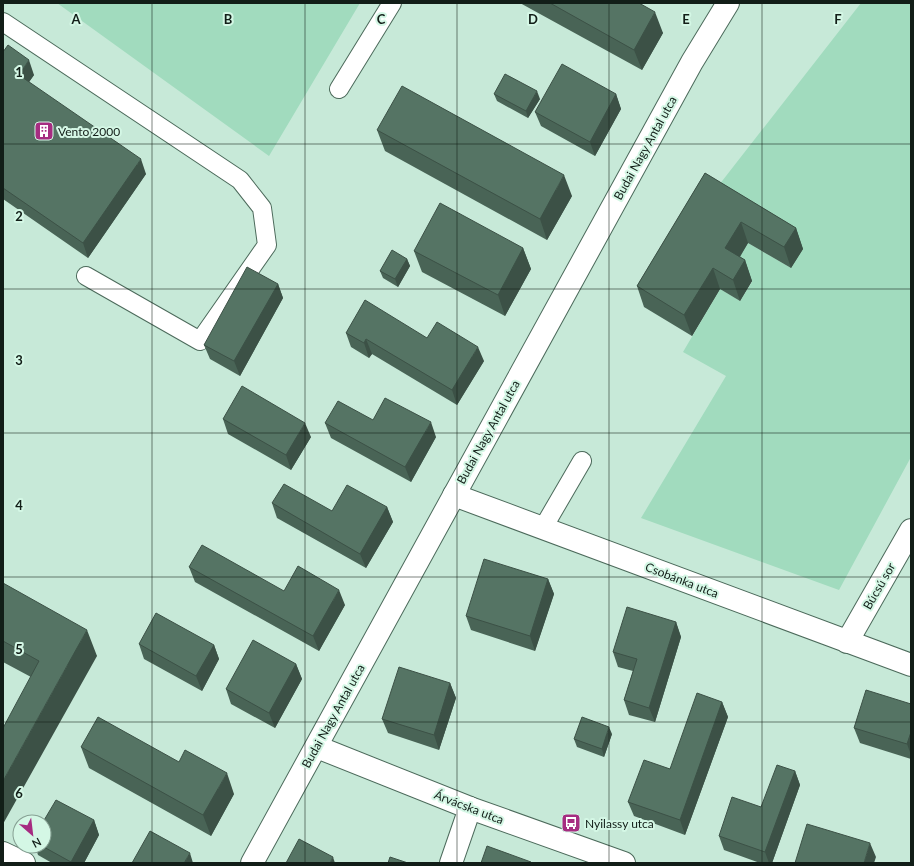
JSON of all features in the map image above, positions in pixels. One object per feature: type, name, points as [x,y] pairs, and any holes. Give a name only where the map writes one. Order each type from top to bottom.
[{"type":"street","name":"Budai Nagy Antal utca","points":[[252,863],[692,62],[728,3]]},
{"type":"street","name":"Csobánka utca","points":[[454,495],[911,665]]},
{"type":"street","name":"Búcsú sor","points":[[847,642],[911,530]]},
{"type":"street","name":"Árvácska utca","points":[[317,747],[470,808],[624,863]]},
{"type":"street","points":[[451,863],[470,808]]},
{"type":"street","points":[[3,853],[24,863]]},
{"type":"lane","points":[[339,89],[392,3]]},
{"type":"lane","points":[[3,22],[240,180],[262,208],[267,245],[200,341],[86,276]]},
{"type":"lane","points":[[543,528],[582,461]]},
{"type":"green space","points":[[57,3],[360,3],[269,156]]},
{"type":"green space","points":[[861,3],[911,3],[911,457],[839,590],[641,518],[726,376],[683,352],[720,289],[740,301],[752,282],[732,269],[748,243],[791,268],[712,194]]},
{"type":"building","points":[[550,3],[639,3],[655,12],[634,50]]},
{"type":"building","name":"Vento 2000","points":[[8,45],[29,60],[19,75],[141,159],[83,243],[3,188],[3,52]]},
{"type":"building","points":[[562,64],[616,94],[590,142],[535,112]]},
{"type":"building","points":[[505,74],[537,91],[526,111],[494,94]]},
{"type":"building","points":[[402,86],[564,175],[540,219],[377,130]]},
{"type":"building","points":[[705,173],[796,228],[784,247],[741,222],[725,248],[745,260],[733,280],[713,268],[684,315],[637,286]]},
{"type":"building","points":[[440,203],[523,248],[498,295],[414,251]]},
{"type":"building","points":[[392,250],[407,259],[395,279],[380,271]]},
{"type":"building","points":[[247,267],[278,284],[234,361],[204,345]]},
{"type":"building","points":[[365,300],[427,338],[437,322],[478,347],[452,390],[366,339],[364,343],[346,333]]},
{"type":"building","points":[[242,386],[305,423],[286,455],[223,419]]},
{"type":"building","points":[[385,398],[431,422],[405,467],[325,423],[338,401],[373,420]]},
{"type":"building","points":[[284,484],[332,511],[347,485],[387,507],[360,554],[272,503]]},
{"type":"building","points":[[202,545],[284,591],[298,566],[339,590],[313,636],[189,567]]},
{"type":"building","points":[[484,559],[548,579],[530,636],[466,616]]},
{"type":"building","points":[[3,583],[87,630],[3,781],[3,728],[39,661],[3,641]]},
{"type":"building","points":[[627,607],[676,622],[649,708],[624,700],[637,659],[613,652]]},
{"type":"building","points":[[156,613],[214,645],[196,676],[139,644]]},
{"type":"building","points":[[253,640],[296,664],[269,713],[226,689]]},
{"type":"building","points":[[399,667],[450,683],[434,735],[382,719]]},
{"type":"building","points":[[866,690],[911,704],[911,732],[907,744],[854,728]]},
{"type":"building","points":[[697,693],[722,702],[680,820],[628,802],[644,760],[670,769]]},
{"type":"building","points":[[98,717],[179,762],[185,750],[227,773],[203,815],[81,747]]},
{"type":"building","points":[[582,717],[609,727],[602,749],[574,739]]},
{"type":"building","points":[[777,765],[795,771],[765,852],[719,836],[732,797],[761,807]]},
{"type":"building","points":[[56,800],[94,820],[71,862],[52,852],[52,814],[48,814]]},
{"type":"building","points":[[807,824],[870,843],[864,863],[795,863]]},
{"type":"building","points":[[150,831],[190,853],[184,863],[132,863]]},
{"type":"building","points":[[299,839],[333,857],[330,863],[286,863]]},
{"type":"building","points":[[487,846],[531,862],[531,863],[481,863]]},
{"type":"building","points":[[390,857],[408,863],[388,863]]},
{"type":"place","name":"Vento 2000","points":[[44,131]]},
{"type":"place","name":"Nyilassy utca","points":[[571,823]]}]
